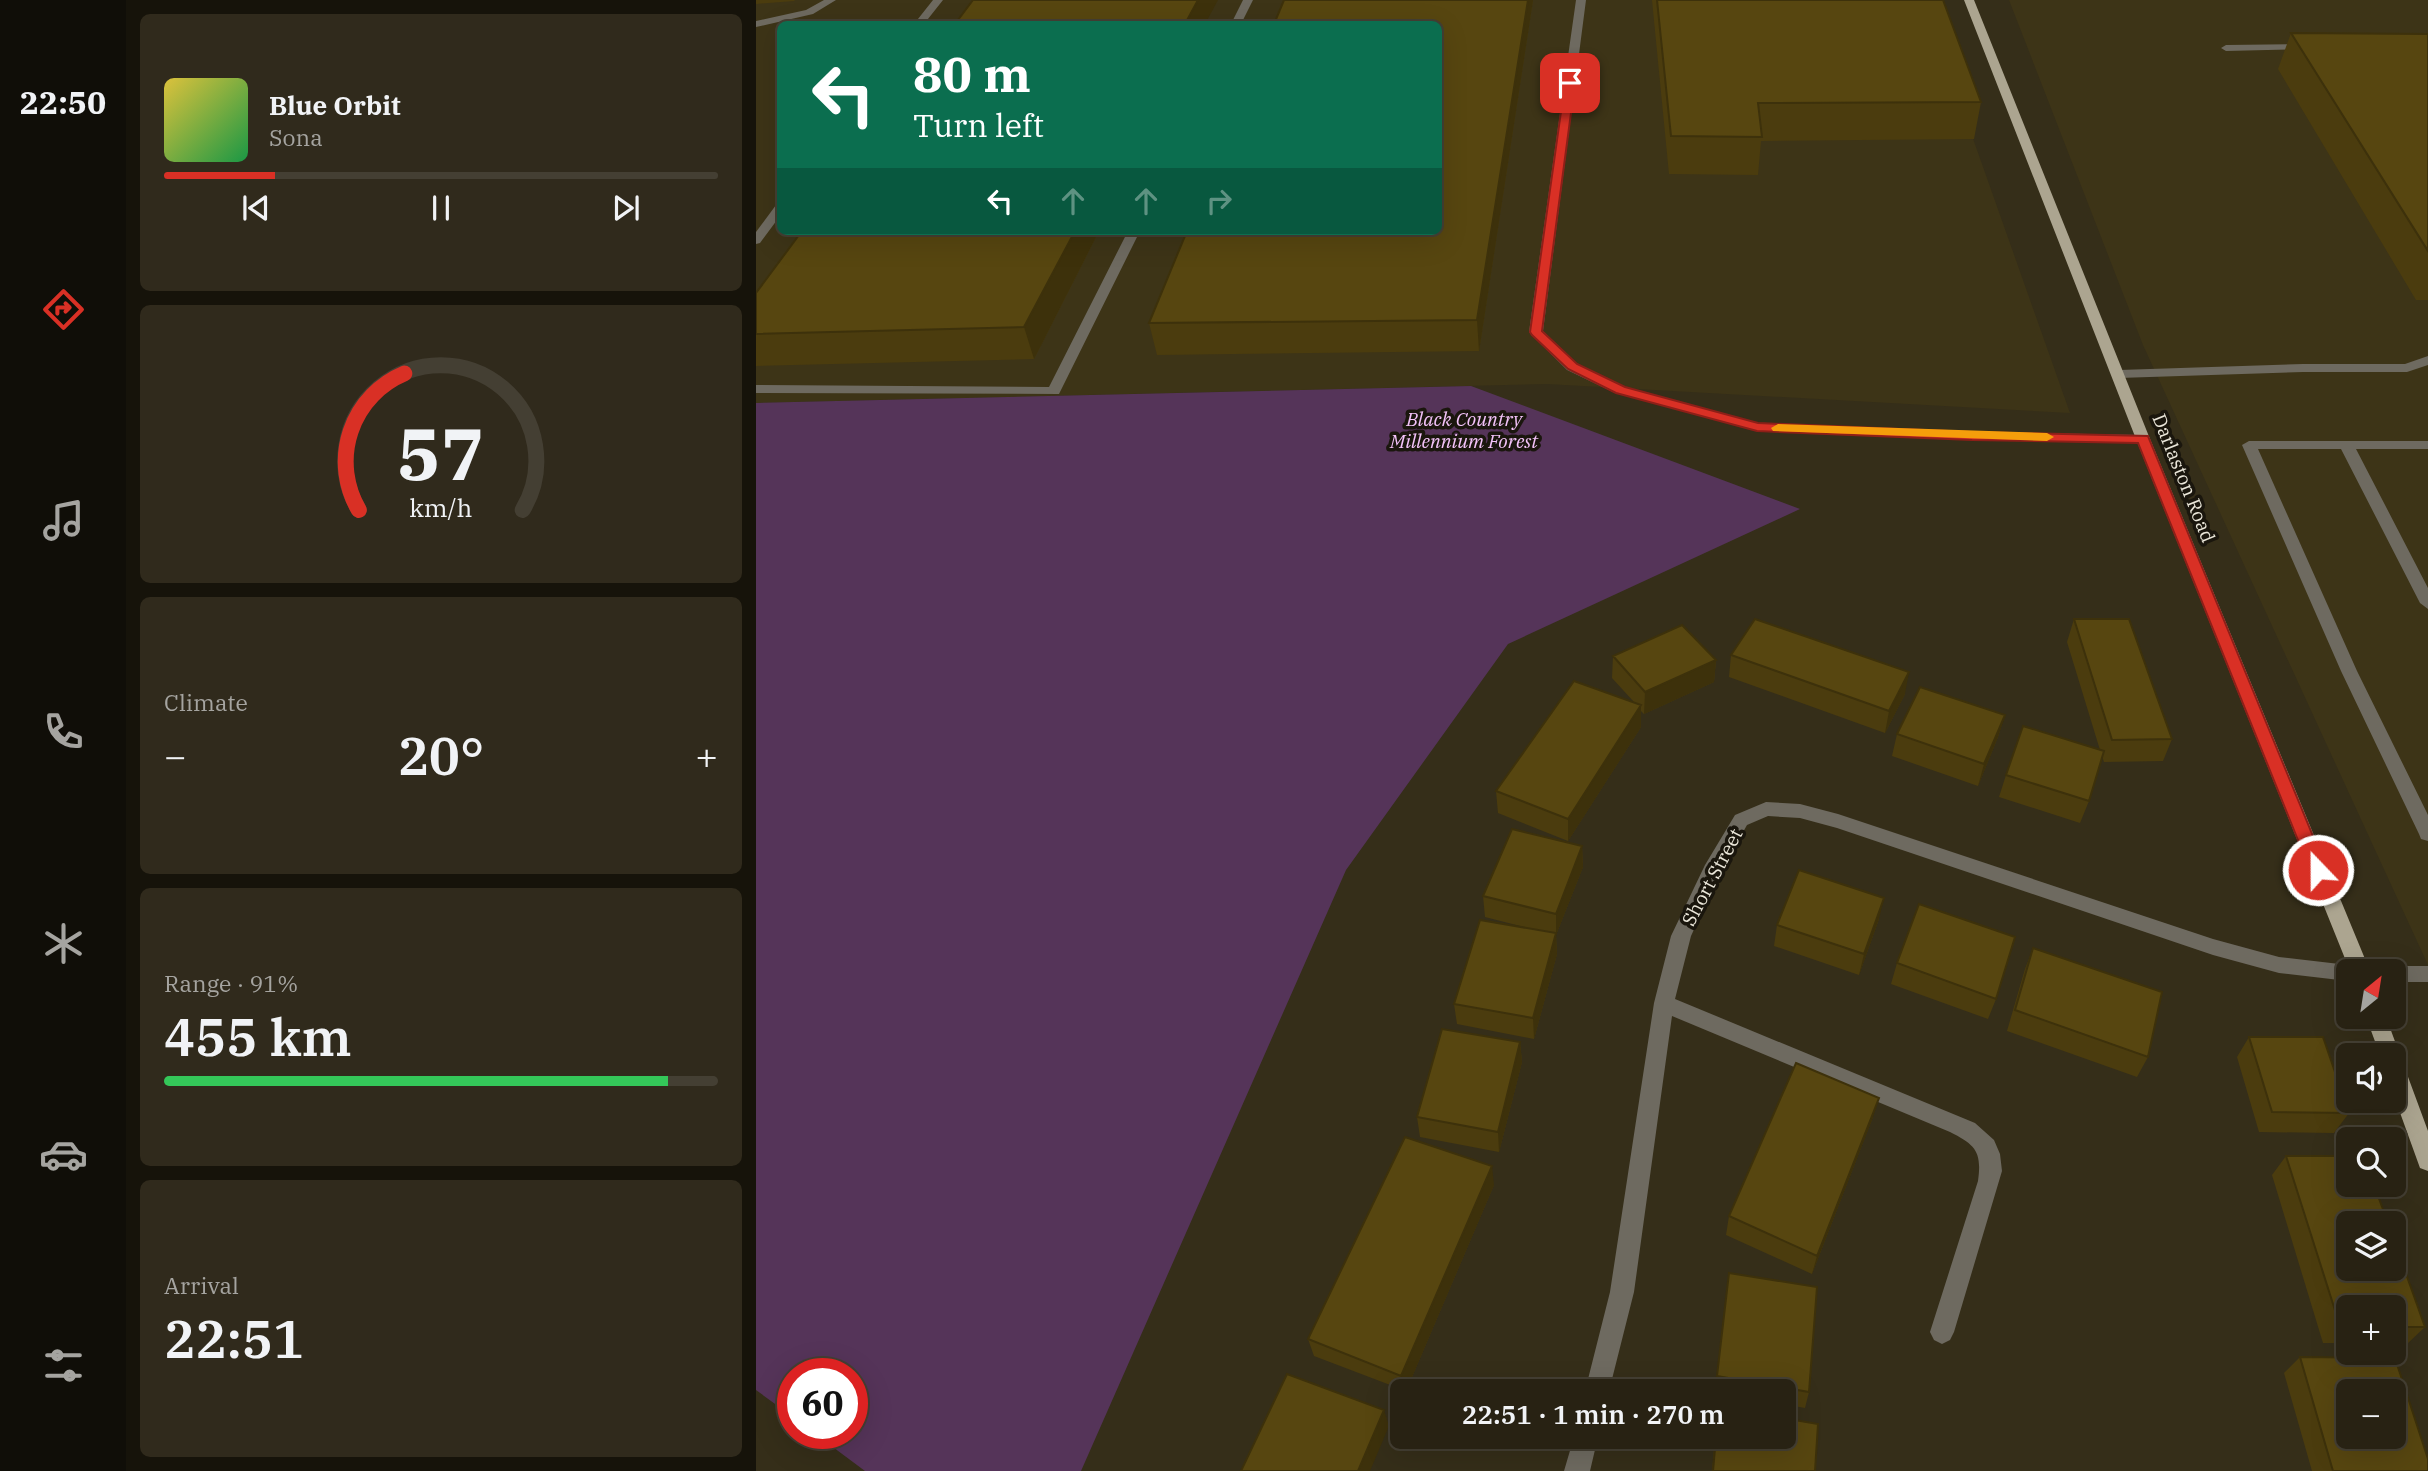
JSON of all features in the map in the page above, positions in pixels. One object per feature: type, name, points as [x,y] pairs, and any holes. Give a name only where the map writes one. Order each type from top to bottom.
[{"type":"main road","name":"Darlaston Road","points":[[1969,0],[2143,439],[2355,959]]},
{"type":"main road","points":[[2406,1100],[2428,1161]]},
{"type":"street","points":[[756,24],[808,12],[831,0]]},
{"type":"street","points":[[921,21],[938,0]]},
{"type":"street","points":[[1238,21],[1248,0]]},
{"type":"street","points":[[1581,0],[1536,332],[1572,367],[1620,390],[1757,427],[1972,436],[2143,439]]},
{"type":"street","points":[[2226,48],[2320,47]]},
{"type":"street","points":[[756,240],[777,212]]},
{"type":"street","points":[[756,389],[1054,391],[1132,235]]},
{"type":"street","points":[[2119,374],[2303,368],[2407,368],[2428,360]]},
{"type":"street","points":[[2428,445],[2249,445],[2350,671],[2428,834]]},
{"type":"street","points":[[2346,445],[2428,603]]},
{"type":"street","name":"Short Street","points":[[1600,1379],[1622,1292],[1664,1003],[1681,936],[1712,870],[1741,820],[1766,810],[1800,811],[1838,821],[2213,947],[2280,965],[2336,972]]},
{"type":"street","points":[[2406,974],[2428,974]]},
{"type":"street","points":[[1664,1003],[1958,1125],[1972,1132],[1984,1143],[1990,1153],[1992,1165],[1989,1181],[1942,1332]]},
{"type":"street","points":[[1577,1471],[1583,1449]]},
{"type":"shaded area","points":[[756,0],[1924,0],[2070,413],[1547,384],[756,403]]},
{"type":"shaded area","points":[[2009,0],[2428,0],[2428,965],[2143,345]]},
{"type":"green space","name":"Black Country Millennium Forest","points":[[1471,386],[1800,509],[1508,644],[1346,870],[1081,1471],[865,1471],[835,1449],[868,1449],[868,1358],[777,1358],[777,1405],[756,1390],[756,403]]},
{"type":"building","points":[[973,0],[1198,0],[1187,21],[957,21]]},
{"type":"building","points":[[1284,0],[1528,0],[1477,320],[1149,323],[1185,235],[1442,235],[1442,21],[1275,21]]},
{"type":"building","points":[[1657,0],[1943,0],[1981,102],[1758,103],[1762,137],[1671,136]]},
{"type":"building","points":[[2291,33],[2428,34],[2428,251]]},
{"type":"building","points":[[799,235],[1073,235],[1024,327],[756,334],[756,293]]},
{"type":"building","points":[[1755,619],[1909,672],[1889,711],[1731,655]]},
{"type":"building","points":[[2074,619],[2129,619],[2172,739],[2112,740]]},
{"type":"building","points":[[1682,625],[1716,660],[1645,692],[1613,656]]},
{"type":"building","points":[[1574,681],[1641,705],[1568,819],[1496,791]]},
{"type":"building","points":[[1920,687],[2005,715],[1984,764],[1897,734]]},
{"type":"building","points":[[2023,726],[2104,751],[2089,801],[2006,775]]},
{"type":"building","points":[[1512,829],[1582,846],[1556,914],[1483,896]]},
{"type":"building","points":[[1799,870],[1884,898],[1864,954],[1777,925]]},
{"type":"building","points":[[1919,904],[2015,937],[1996,999],[1897,963]]},
{"type":"building","points":[[1480,920],[1556,933],[1533,1018],[1454,1004]]},
{"type":"building","points":[[2033,948],[2162,992],[2148,1057],[2015,1010]]},
{"type":"building","points":[[1442,1029],[1520,1042],[1498,1132],[1417,1117]]},
{"type":"building","points":[[2249,1037],[2323,1037],[2336,1075],[2336,1113],[2272,1112]]},
{"type":"building","points":[[1796,1063],[1879,1098],[1817,1256],[1729,1216]]},
{"type":"building","points":[[1405,1137],[1492,1166],[1401,1376],[1308,1339]]},
{"type":"building","points":[[2286,1156],[2336,1156],[2336,1197],[2378,1197],[2384,1211],[2336,1211],[2336,1281],[2406,1281],[2406,1274],[2425,1327],[2406,1327],[2406,1295],[2336,1295],[2336,1313]]},
{"type":"building","points":[[1729,1273],[1817,1287],[1809,1392],[1796,1390],[1796,1379],[1734,1379],[1717,1376]]},
{"type":"building","points":[[2300,1357],[2336,1357],[2336,1365],[2397,1365],[2402,1379],[2336,1379],[2336,1449],[2406,1449],[2406,1392],[2428,1459],[2428,1471],[2333,1471]]},
{"type":"building","points":[[1287,1374],[1384,1410],[1358,1471],[1241,1471]]},
{"type":"building","points":[[1796,1420],[1818,1424],[1815,1471],[1713,1471],[1715,1449],[1796,1449]]},
{"type":"slow traffic","points":[[1778,428],[2047,437]]},
{"type":"route","points":[[1570,83],[1536,332],[1572,367],[1620,390],[1757,427],[1972,436],[2143,439],[2318,870]]}]
